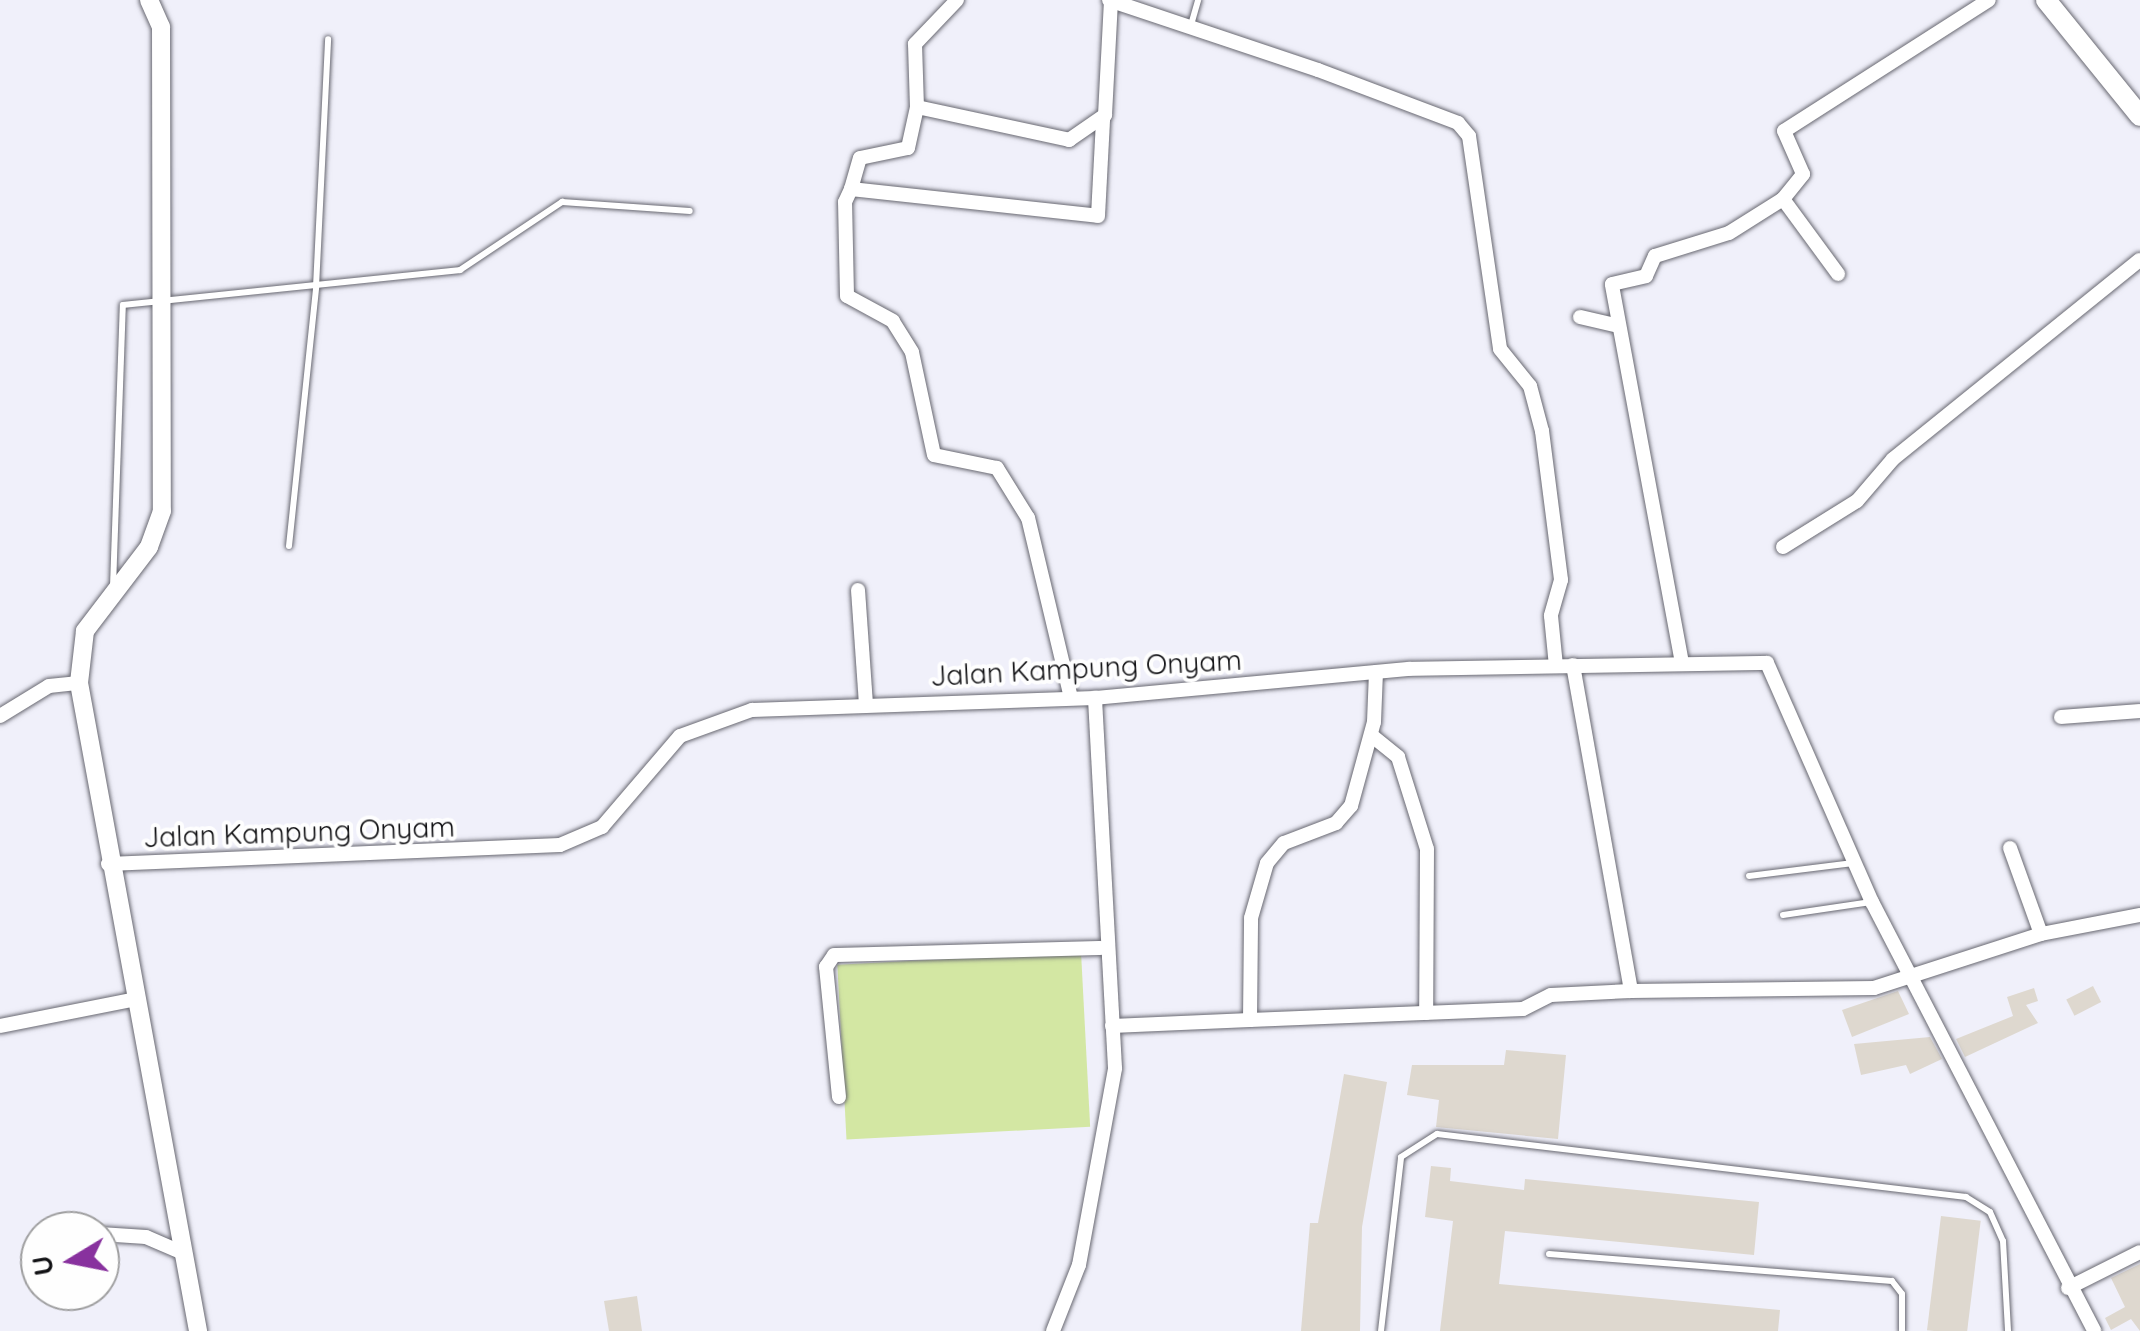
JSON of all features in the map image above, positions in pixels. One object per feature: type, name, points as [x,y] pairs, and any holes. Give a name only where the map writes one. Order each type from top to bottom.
[{"type":"main road","points":[[2046,0],[2140,116]]},
{"type":"street","points":[[149,0],[161,28],[160,524],[85,631],[79,683],[131,1000],[198,1331]]},
{"type":"street","points":[[957,0],[915,44],[917,107],[908,148],[860,158],[851,189],[846,296],[893,322],[912,352],[934,455],[997,468],[1028,518],[1071,698]]},
{"type":"street","points":[[851,189],[1098,216],[1110,0],[1458,123],[1469,136],[1500,348],[1530,386],[1542,431],[1562,580],[1551,616],[1556,666]]},
{"type":"street","points":[[1682,664],[1645,432],[1618,326],[1613,282],[1646,276],[1655,256],[1728,232],[1783,199],[1803,174],[1784,130],[1989,0]]},
{"type":"street","points":[[917,107],[1069,140],[1103,119]]},
{"type":"street","points":[[1783,199],[1838,274]]},
{"type":"street","points":[[1783,547],[1857,501],[1893,460],[2140,260]]},
{"type":"street","points":[[1580,317],[1618,326]]},
{"type":"street","points":[[858,590],[866,704]]},
{"type":"street","name":"Jalan Kampung Onyam","points":[[108,864],[560,845],[602,828],[680,736],[701,724],[752,710],[1094,698],[1376,672],[1767,663],[1872,902],[2068,1288],[2094,1331]]},
{"type":"street","points":[[1573,666],[1631,991]]},
{"type":"street","points":[[1250,1020],[1251,918],[1268,863],[1284,843],[1336,822],[1351,806],[1370,735],[1376,672]]},
{"type":"street","points":[[0,716],[48,686],[79,683]]},
{"type":"street","points":[[1052,1331],[1096,1186],[1112,1026],[1101,948],[1094,698]]},
{"type":"street","points":[[2061,717],[2140,711]]},
{"type":"street","points":[[1370,735],[1398,757],[1427,850],[1426,1014]]},
{"type":"street","points":[[2010,848],[2041,934]]},
{"type":"street","points":[[1112,1026],[1426,1014],[1631,991],[1807,992],[1914,982],[2041,934],[2140,915]]},
{"type":"street","points":[[839,1097],[826,967],[834,955],[1101,948]]},
{"type":"street","points":[[0,1026],[131,1000]]},
{"type":"street","points":[[120,1235],[146,1237],[183,1254]]},
{"type":"street","points":[[2068,1288],[2140,1252]]},
{"type":"lane","points":[[1191,26],[1198,0]]},
{"type":"lane","points":[[289,546],[316,287],[328,39]]},
{"type":"lane","points":[[113,592],[123,305],[460,270],[554,203],[690,211]]},
{"type":"lane","points":[[1749,876],[1854,862]]},
{"type":"lane","points":[[1783,915],[1872,902]]},
{"type":"lane","points":[[1381,1331],[1401,1157],[1437,1134],[1966,1197],[1990,1212],[2004,1241],[2008,1331]]},
{"type":"lane","points":[[1549,1254],[1892,1281],[1902,1294],[1902,1331]]},
{"type":"green space","points":[[1081,952],[1090,1127],[846,1140],[837,965]]},
{"type":"building","points":[[2093,986],[2101,1002],[2074,1016],[2066,1000]]},
{"type":"building","points":[[2034,988],[2038,1001],[2026,1005],[2038,1023],[1965,1057],[1956,1039],[2013,1016],[2007,997]]},
{"type":"building","points":[[1898,991],[1909,1014],[1852,1037],[1842,1010]]},
{"type":"building","points":[[1930,1037],[1942,1059],[1910,1074],[1906,1065],[1861,1075],[1854,1044]]},
{"type":"building","points":[[1506,1050],[1566,1055],[1558,1139],[1436,1127],[1439,1100],[1407,1095],[1412,1065],[1504,1065]]},
{"type":"building","points":[[1344,1074],[1387,1082],[1362,1227],[1360,1331],[1301,1331],[1310,1223],[1318,1223]]},
{"type":"building","points":[[1431,1166],[1451,1168],[1450,1181],[1524,1190],[1525,1179],[1759,1202],[1754,1255],[1505,1231],[1499,1284],[1780,1310],[1778,1331],[1440,1331],[1453,1221],[1425,1217]]},
{"type":"building","points":[[1941,1216],[1981,1221],[1967,1331],[1927,1330]]},
{"type":"building","points":[[2140,1264],[2140,1331],[2131,1319],[2111,1330],[2105,1318],[2125,1307],[2111,1278]]},
{"type":"building","points":[[637,1296],[642,1331],[609,1331],[604,1301]]}]
